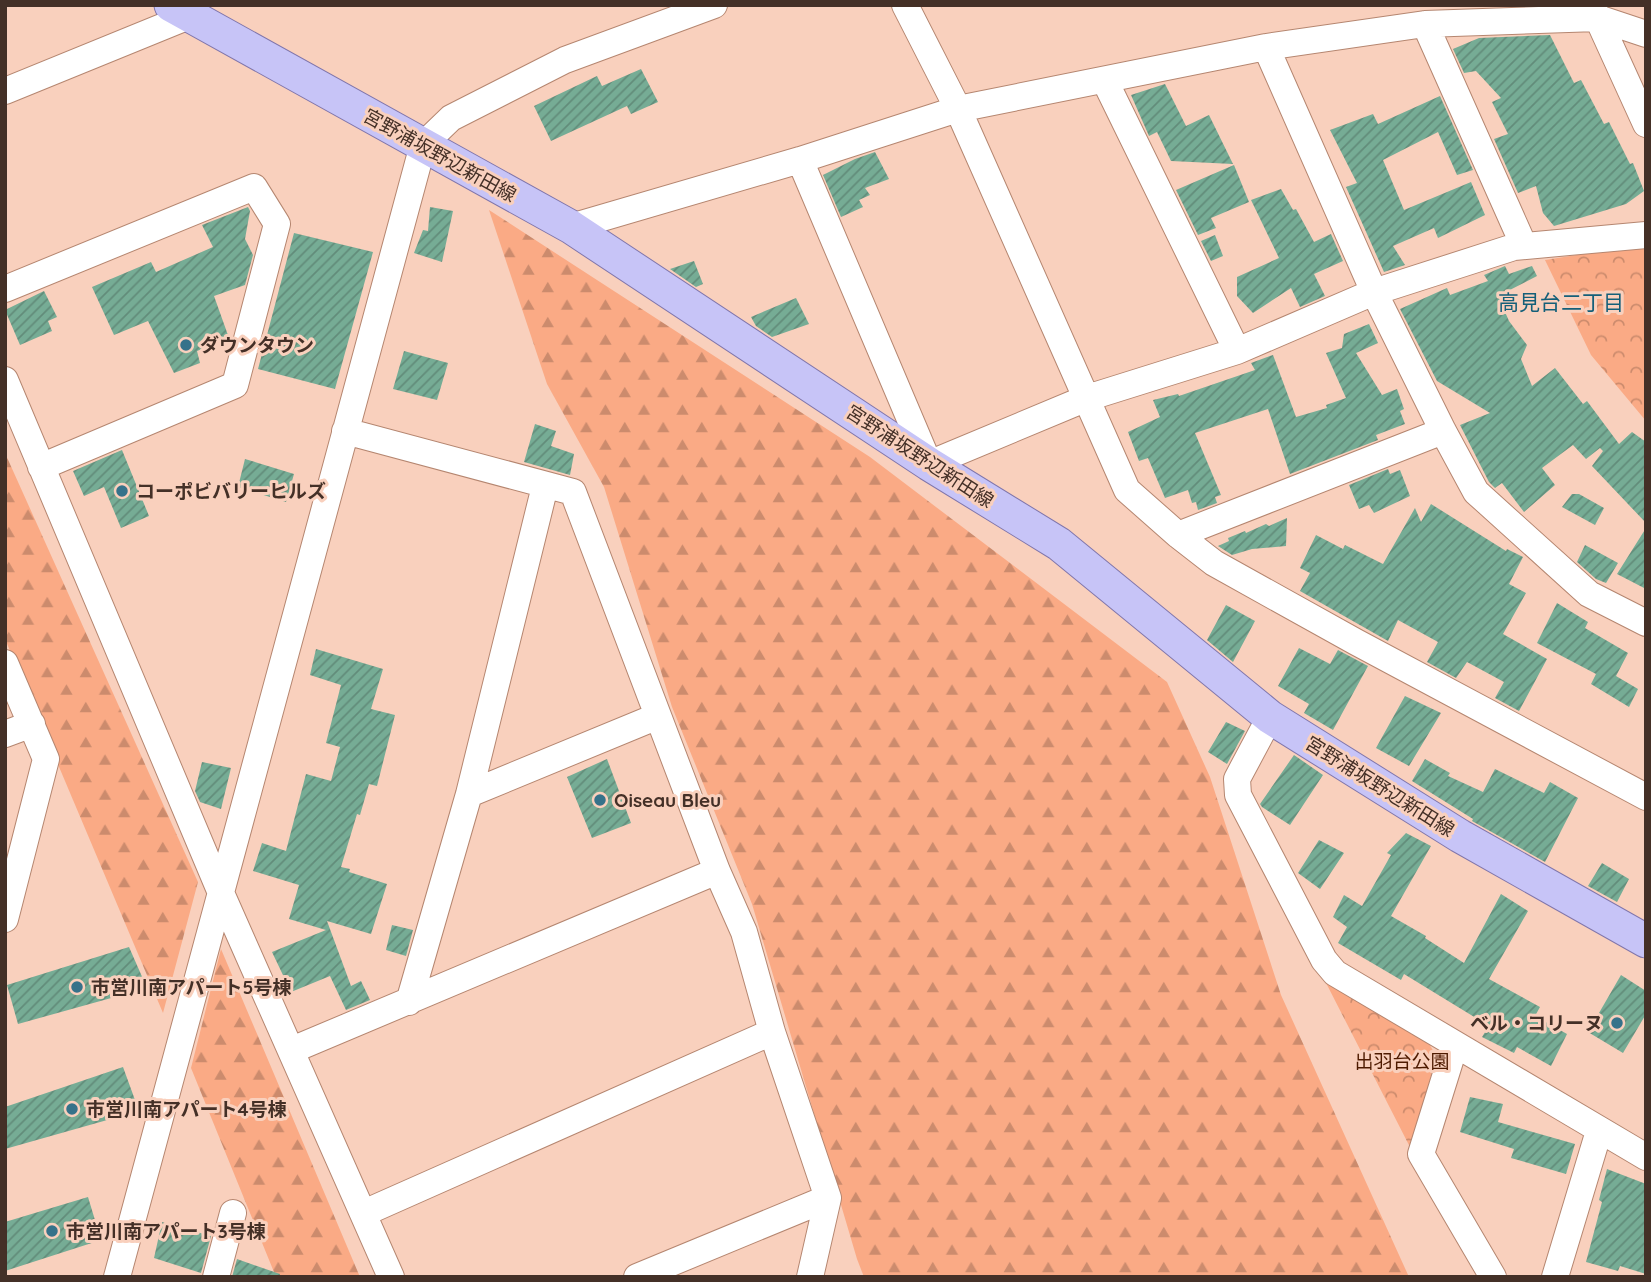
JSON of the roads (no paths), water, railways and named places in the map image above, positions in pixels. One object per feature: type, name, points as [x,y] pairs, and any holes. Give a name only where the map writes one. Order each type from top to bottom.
[{"type":"main road","name":"宮野浦坂野辺新田線","points":[[180,10],[571,227],[929,464],[1059,544],[1270,717],[1460,836],[1646,941]]},
{"type":"street","points":[[117,1277],[423,145],[451,118],[565,60],[714,5]]},
{"type":"street","points":[[905,5],[958,109],[1127,490],[1214,563],[1646,797]]},
{"type":"street","points":[[5,91],[180,10]]},
{"type":"street","points":[[1595,11],[1646,124]]},
{"type":"street","points":[[571,227],[800,160],[958,109],[1266,47],[1425,24],[1595,11],[1646,34]]},
{"type":"street","points":[[1425,24],[1524,246]]},
{"type":"street","points":[[1266,47],[1374,292],[1443,432],[1476,492],[1589,594],[1646,623]]},
{"type":"street","points":[[5,66],[30,81]]},
{"type":"street","points":[[1105,81],[1237,351]]},
{"type":"street","points":[[800,160],[929,464],[1087,398],[1237,351],[1374,292],[1514,247],[1646,235]]},
{"type":"street","points":[[5,289],[254,187],[277,225],[235,385],[41,467]]},
{"type":"street","points":[[5,380],[221,893],[391,1277]]},
{"type":"street","points":[[345,431],[573,492],[717,870],[744,932],[772,1032],[828,1198],[810,1277]]},
{"type":"street","points":[[1178,535],[1443,432]]},
{"type":"street","points":[[409,1002],[469,794],[545,486]]},
{"type":"street","points":[[5,663],[46,759],[6,917]]},
{"type":"street","points":[[469,794],[658,716]]},
{"type":"street","points":[[1270,717],[1237,779],[1238,795],[1324,960],[1335,973],[1646,1157]]},
{"type":"street","points":[[5,734],[32,724]]},
{"type":"street","points":[[292,1050],[717,870]]},
{"type":"street","points":[[364,1213],[772,1032]]},
{"type":"street","points":[[1455,1045],[1420,1154],[1493,1277]]},
{"type":"street","points":[[1555,1277],[1599,1131]]},
{"type":"street","points":[[637,1277],[828,1198]]},
{"type":"street","points":[[216,1277],[233,1213]]},
{"type":"place","name":"ダウンタウン","points":[[186,345]]},
{"type":"place","name":"コーポビバリーヒルズ","points":[[122,491]]},
{"type":"place","name":"Oiseau Bleu","points":[[600,800]]},
{"type":"place","name":"市営川南アパート5号棟","points":[[77,987]]},
{"type":"place","name":"ベル・コリーヌ","points":[[1617,1023]]},
{"type":"place","name":"市営川南アパート4号棟","points":[[72,1109]]},
{"type":"place","name":"市営川南アパート3号棟","points":[[52,1231]]},
{"type":"district","name":"高見台二丁目","points":[[1561,303]]},
{"type":"park label","name":"出羽台公園","points":[[1402,1061]]}]
